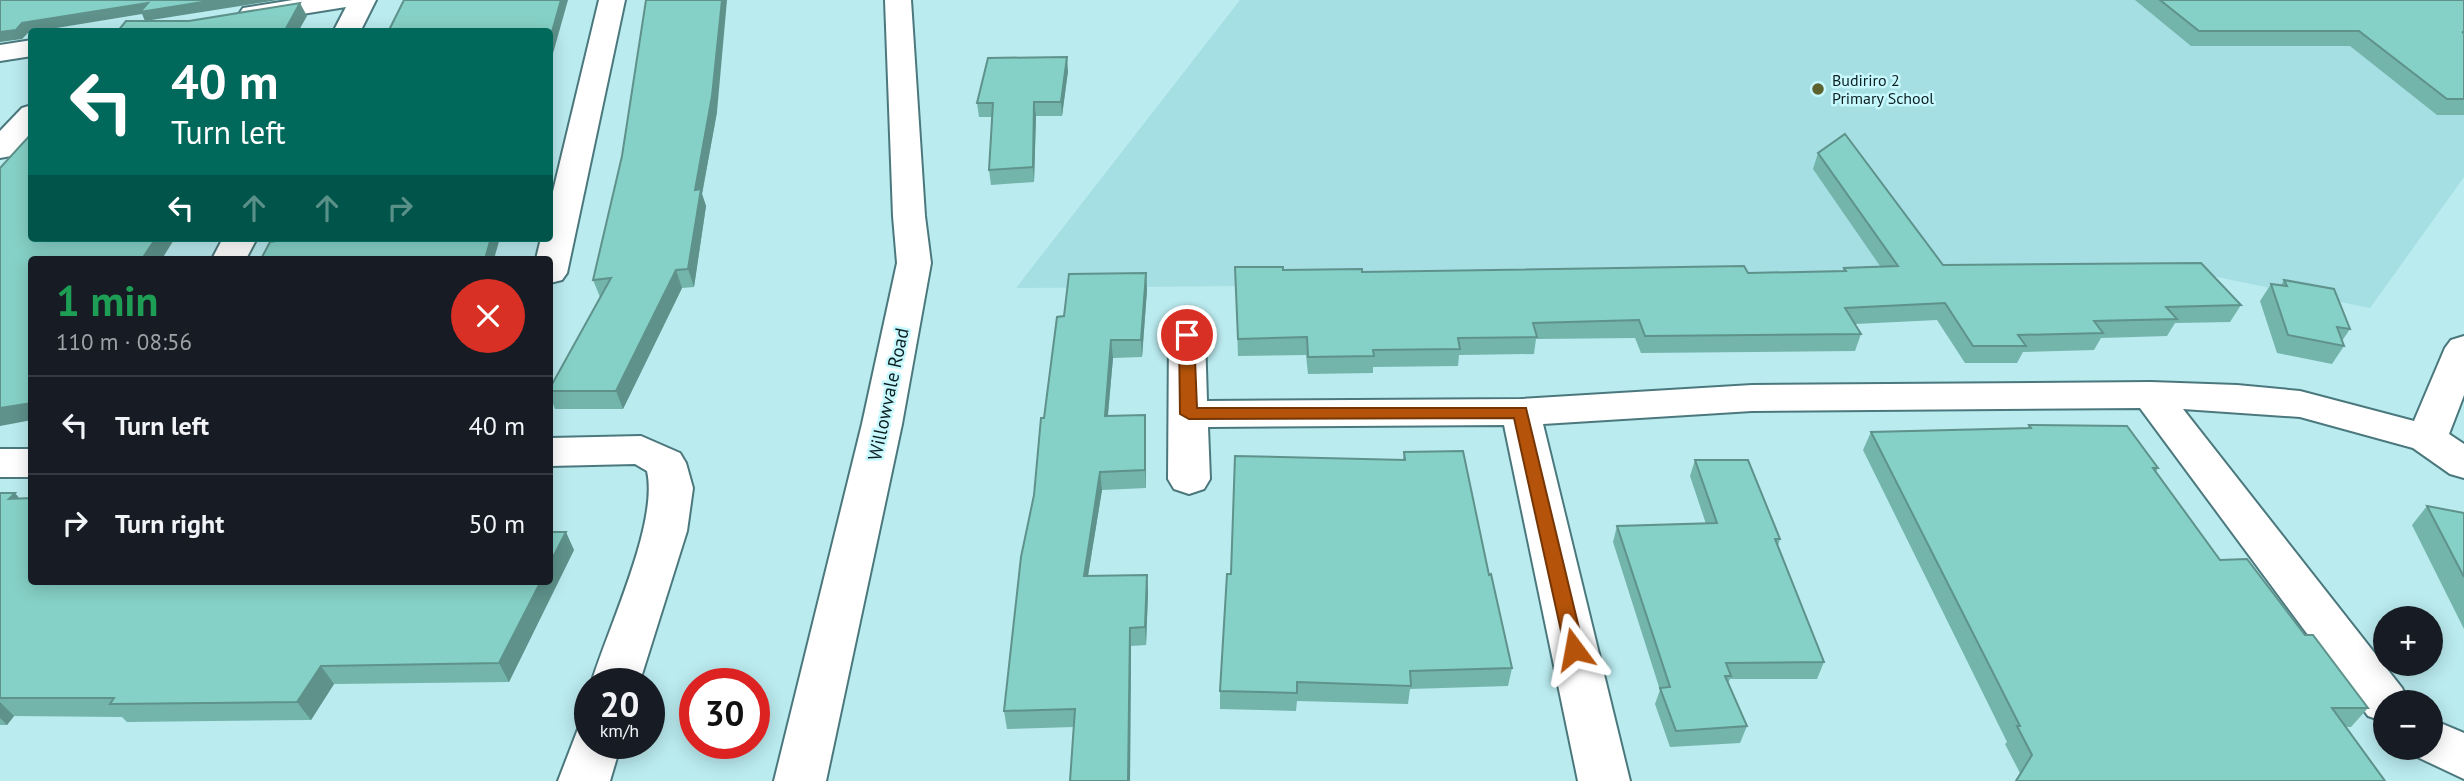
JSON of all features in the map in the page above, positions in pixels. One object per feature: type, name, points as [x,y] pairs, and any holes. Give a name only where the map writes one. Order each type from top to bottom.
[{"type":"street","points":[[223,19],[344,0]]},
{"type":"street","points":[[348,28],[363,0]]},
{"type":"street","points":[[553,260],[612,0]]},
{"type":"street","name":"Willowvale Road","points":[[800,781],[882,424],[914,263],[909,216],[898,0]]},
{"type":"street","points":[[0,53],[28,49]]},
{"type":"street","points":[[0,149],[28,118]]},
{"type":"street","points":[[1187,335],[1189,479]]},
{"type":"street","points":[[2427,438],[2464,349]]},
{"type":"street","points":[[1189,414],[1521,412],[1752,398],[2151,396],[2300,404],[2427,438],[2464,464]]},
{"type":"street","points":[[2151,396],[2376,690]]},
{"type":"street","points":[[1521,412],[1604,781]]},
{"type":"street","points":[[553,452],[641,450],[666,463],[671,488],[665,531],[620,668]]},
{"type":"street","points":[[0,463],[28,463]]},
{"type":"street","points":[[2443,746],[2464,757]]},
{"type":"street","points":[[584,781],[591,759]]},
{"type":"shaded area","name":"Budiriro 2 Primary School","points":[[1240,0],[2464,0],[2464,177],[2370,308],[2217,277],[1016,288]]},
{"type":"building","points":[[0,0],[215,0],[140,12],[148,3],[22,23],[16,30],[0,32]]},
{"type":"building","points":[[404,0],[561,0],[553,28],[390,28]]},
{"type":"building","points":[[646,0],[722,0],[712,96],[695,190],[701,189],[688,269],[676,270],[616,391],[553,391],[553,383],[611,278],[593,280],[622,156]]},
{"type":"building","points":[[2160,0],[2464,0],[2464,99],[2447,99],[2359,31],[2199,31]]},
{"type":"building","points":[[300,3],[286,28],[120,28],[126,21],[189,21]]},
{"type":"building","points":[[1067,57],[1061,102],[1034,102],[1033,167],[989,170],[993,103],[977,103],[988,58]]},
{"type":"building","points":[[1845,134],[1943,265],[2201,263],[2241,305],[2166,307],[2177,319],[2094,321],[2103,333],[2018,335],[2026,346],[1973,346],[1945,303],[1845,308],[1861,334],[1645,336],[1639,320],[1533,323],[1537,337],[1458,338],[1460,349],[1373,350],[1374,356],[1308,357],[1307,337],[1238,339],[1235,267],[1283,267],[1283,270],[1362,269],[1362,272],[1744,266],[1748,273],[1846,271],[1844,268],[1898,266],[1818,153]]},
{"type":"building","points":[[28,137],[28,242],[153,242],[144,256],[28,256],[28,404],[0,408],[0,168]]},
{"type":"building","points":[[270,242],[490,242],[486,256],[263,256]]},
{"type":"building","points":[[1146,273],[1141,340],[1111,340],[1105,416],[1145,415],[1145,470],[1100,472],[1084,576],[1147,575],[1145,627],[1130,628],[1128,781],[1070,781],[1075,709],[1004,711],[1021,557],[1034,495],[1041,418],[1044,418],[1057,317],[1064,316],[1069,274]]},
{"type":"building","points":[[2284,280],[2334,289],[2350,329],[2337,327],[2344,346],[2288,335],[2271,284],[2287,286]]},
{"type":"building","points":[[2029,425],[2127,426],[2158,468],[2153,468],[2220,560],[2247,559],[2305,635],[2313,635],[2368,708],[2332,708],[2385,781],[2016,781],[2032,755],[2017,726],[2020,726],[1871,432],[2031,428]]},
{"type":"building","points":[[1463,451],[1512,668],[1410,671],[1411,686],[1297,682],[1297,693],[1220,691],[1227,574],[1231,574],[1235,456],[1405,460],[1404,452]]},
{"type":"building","points":[[1695,460],[1748,460],[1780,539],[1775,539],[1824,662],[1726,663],[1731,676],[1725,676],[1747,726],[1676,731],[1660,688],[1670,687],[1617,526],[1717,523]]},
{"type":"building","points":[[0,493],[15,493],[9,499],[28,498],[28,585],[539,585],[499,663],[321,666],[297,702],[110,704],[114,698],[0,698]]},
{"type":"building","points":[[2427,506],[2464,513],[2464,577]]},
{"type":"building","points":[[553,532],[566,532],[553,557]]},
{"type":"place","name":"Budiriro 2 Primary School","points":[[1818,89]]},
{"type":"route","points":[[1187,335],[1189,414],[1521,412],[1574,649]]}]
